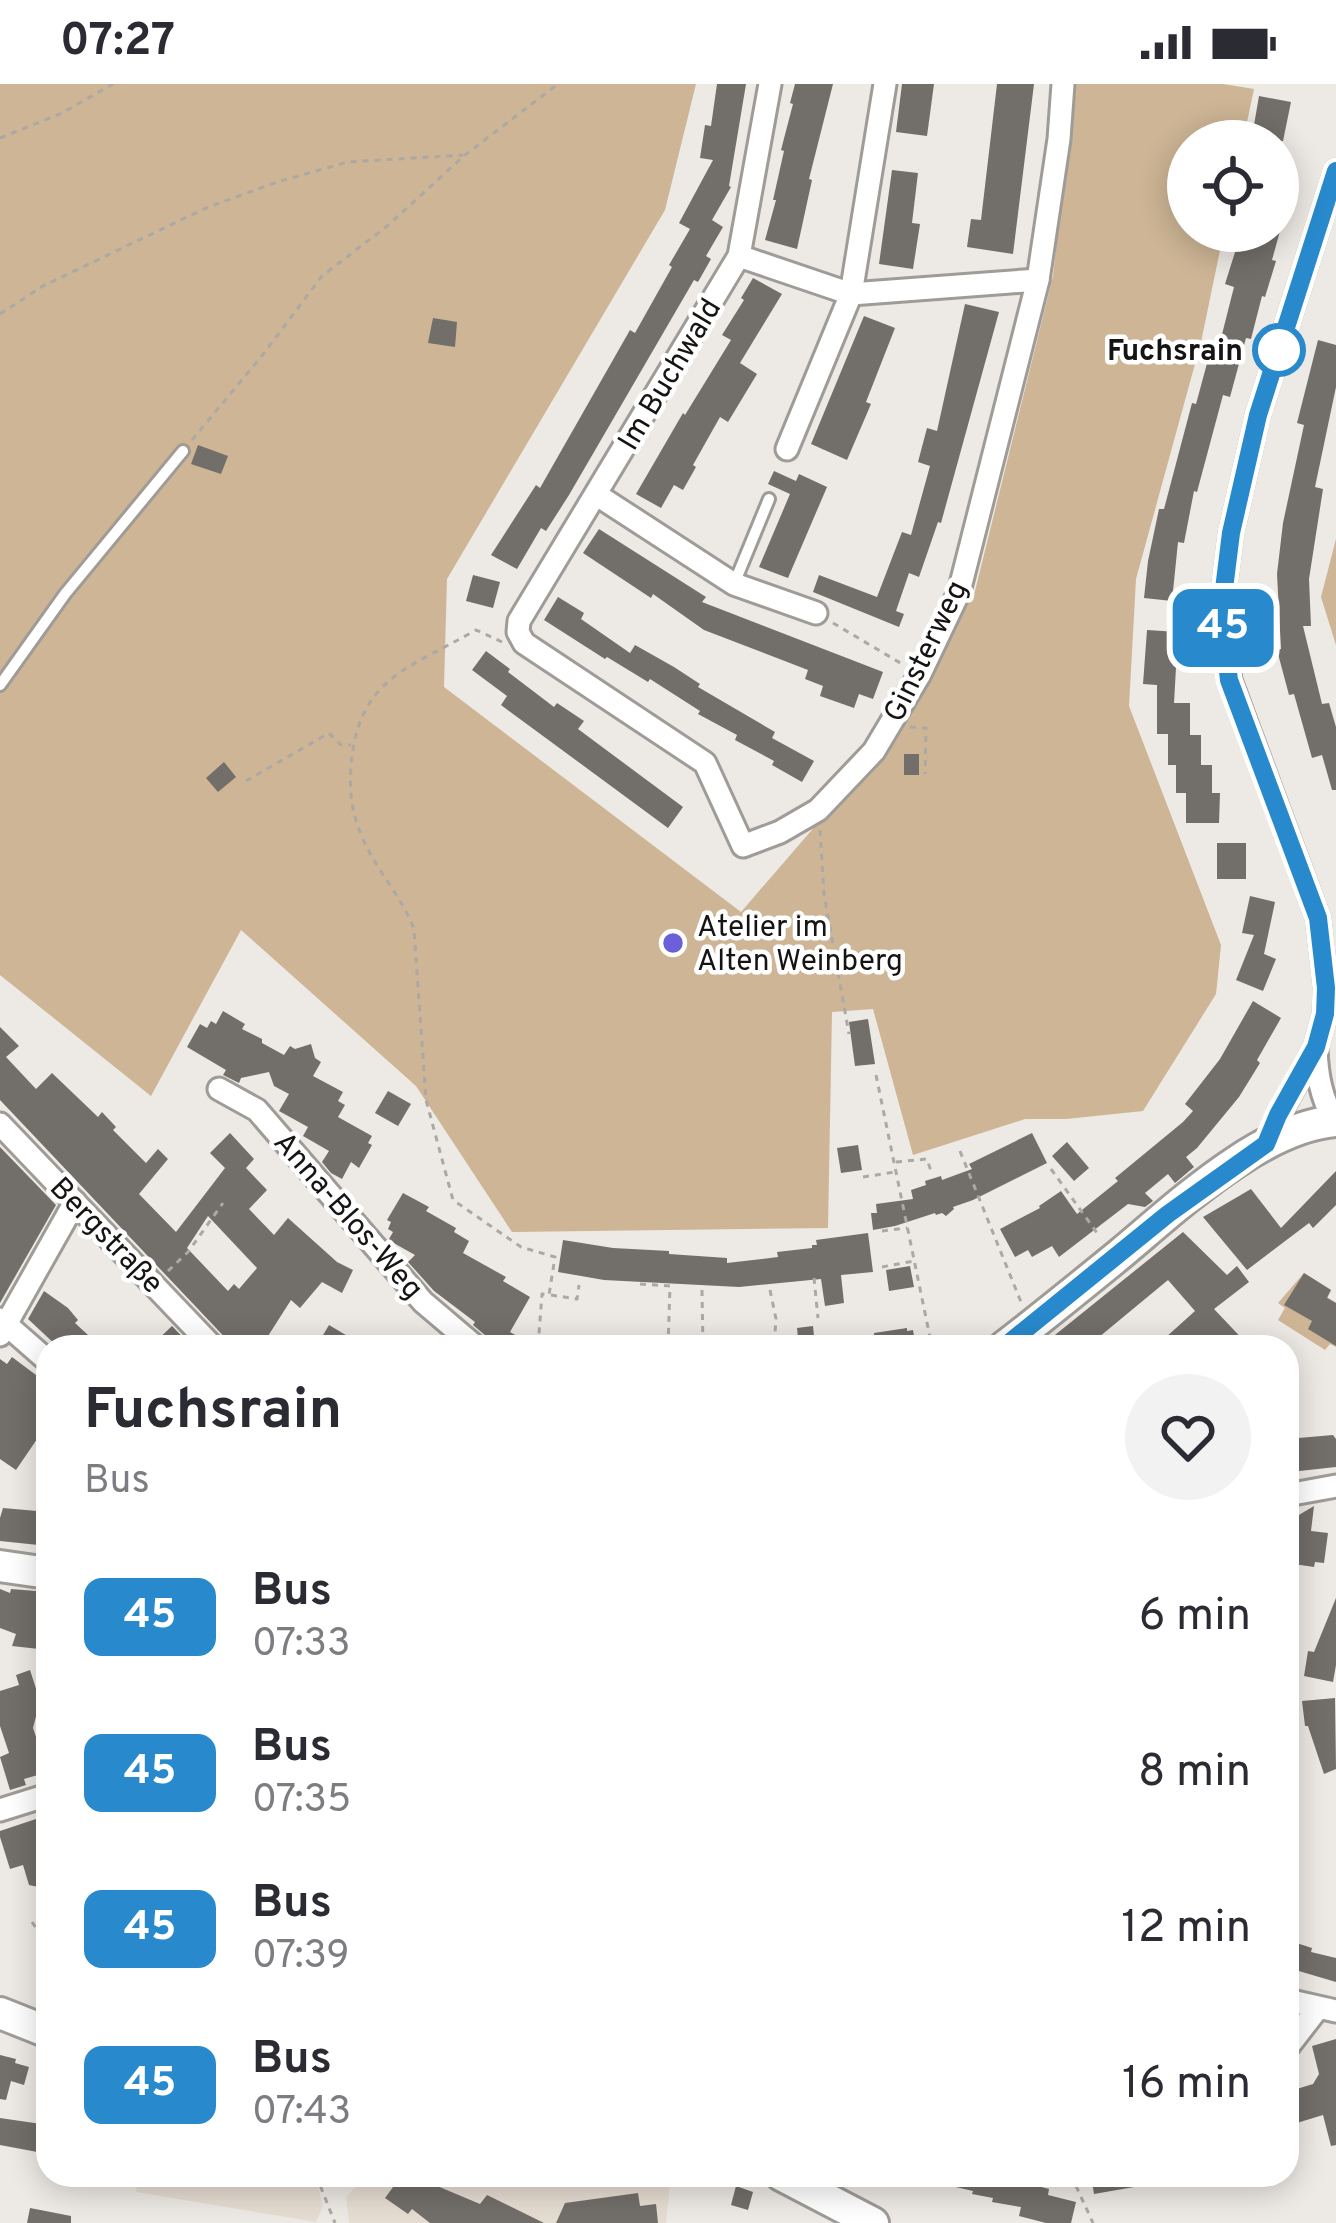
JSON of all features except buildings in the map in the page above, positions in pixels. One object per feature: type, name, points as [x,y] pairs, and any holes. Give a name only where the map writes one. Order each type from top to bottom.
[{"type":"street","name":"Im Buchwald","points":[[524,644],[519,621],[739,256],[770,84]]},
{"type":"street","points":[[787,449],[851,294],[885,84]]},
{"type":"street","name":"Ginsterweg","points":[[524,644],[705,763],[742,846],[780,832],[818,810],[874,751],[890,727],[959,592],[1038,280],[1063,84]]},
{"type":"street","points":[[1266,1144],[1316,1047],[1326,988],[1318,918],[1229,680],[1221,613],[1231,533],[1258,415],[1335,181]]},
{"type":"street","points":[[739,256],[851,294],[1038,280]]},
{"type":"street","points":[[597,495],[734,584],[816,613]]},
{"type":"street","points":[[1019,1335],[1181,1204],[1266,1144],[1312,1124],[1335,1121],[1317,1078],[1316,1047]]},
{"type":"street","name":"Anna-Blos-Weg","points":[[219,1089],[256,1110],[423,1302],[462,1335]]},
{"type":"street","name":"Bergstraße","points":[[0,1124],[202,1335]]},
{"type":"street","points":[[36,1351],[2,1326],[75,1202]]},
{"type":"street","points":[[1299,1494],[1336,1486]]},
{"type":"street","points":[[0,1567],[36,1572]]},
{"type":"street","points":[[0,1810],[36,1799]]},
{"type":"street","points":[[1299,2036],[1327,2009]]},
{"type":"street","points":[[0,2013],[36,2027]]},
{"type":"street","points":[[804,2187],[873,2223]]},
{"type":"lane","points":[[0,685],[65,594],[182,451]]},
{"type":"lane","points":[[734,584],[769,499]]},
{"type":"path","points":[[0,138],[62,113],[113,84]]},
{"type":"path","points":[[182,451],[322,276],[465,155],[558,84]]},
{"type":"path","points":[[0,314],[64,276],[206,208],[277,182],[348,162],[465,155]]},
{"type":"path","points":[[816,613],[899,662]]},
{"type":"path","points":[[476,630],[374,692],[361,713],[352,746],[350,783],[354,817],[378,870],[414,929],[427,1100],[453,1200],[521,1247],[555,1257],[549,1294]]},
{"type":"path","points":[[890,727],[926,728],[925,774]]},
{"type":"path","points":[[246,781],[329,733],[341,745],[352,746]]},
{"type":"path","points":[[818,810],[824,893],[849,1034]]},
{"type":"path","points":[[876,1075],[930,1335]]},
{"type":"path","points":[[960,1151],[1030,1326]]},
{"type":"path","points":[[895,1162],[928,1159],[932,1174]]},
{"type":"path","points":[[1051,1169],[1115,1258]]},
{"type":"path","points":[[863,1177],[897,1172]]},
{"type":"path","points":[[153,1284],[188,1252],[224,1203]]},
{"type":"path","points":[[882,1231],[909,1228]]},
{"type":"path","points":[[882,1267],[916,1261]]},
{"type":"path","points":[[814,1278],[818,1318]]},
{"type":"path","points":[[640,1284],[670,1286],[668,1335]]},
{"type":"path","points":[[539,1335],[542,1294],[577,1299],[579,1285]]},
{"type":"path","points":[[702,1290],[704,1335]]},
{"type":"path","points":[[770,1290],[775,1335]]},
{"type":"path","points":[[32,1922],[36,1928]]},
{"type":"path","points":[[321,2187],[335,2223]]},
{"type":"path","points":[[1076,2187],[1093,2223]]},
{"type":"shaded area","points":[[0,84],[696,84],[665,210],[447,579],[444,687],[741,912],[899,729],[975,591],[1053,276],[1074,84],[1223,84],[1254,89],[1247,120],[1167,120],[1167,252],[1220,252],[1201,342],[1136,579],[1129,706],[1221,945],[1216,994],[1143,1111],[1025,1119],[913,1155],[873,1009],[832,1012],[828,1228],[512,1232],[416,1086],[241,930],[151,1096],[0,975]]},
{"type":"shaded area","points":[[1336,539],[1336,645],[1321,597]]},
{"type":"shaded area","points":[[1304,1273],[1331,1290],[1327,1297],[1336,1303],[1336,1347],[1330,1344],[1325,1350],[1278,1320],[1285,1308],[1278,1303]]},
{"type":"shaded area","points":[[137,2187],[318,2187],[323,2206],[316,2222],[136,2192]]},
{"type":"shaded area","points":[[356,2187],[670,2187],[666,2223],[349,2223],[346,2197]]},
{"type":"bus line","name":"45","points":[[1019,1335],[1168,1214],[1266,1144],[1316,1047],[1325,1014],[1318,918],[1229,680],[1221,613],[1231,533],[1258,415],[1336,171]]},
{"type":"place","name":"Fuchsrain","points":[[1279,350]]},
{"type":"place","name":"Atelier im Alten Weinberg","points":[[673,943]]}]
